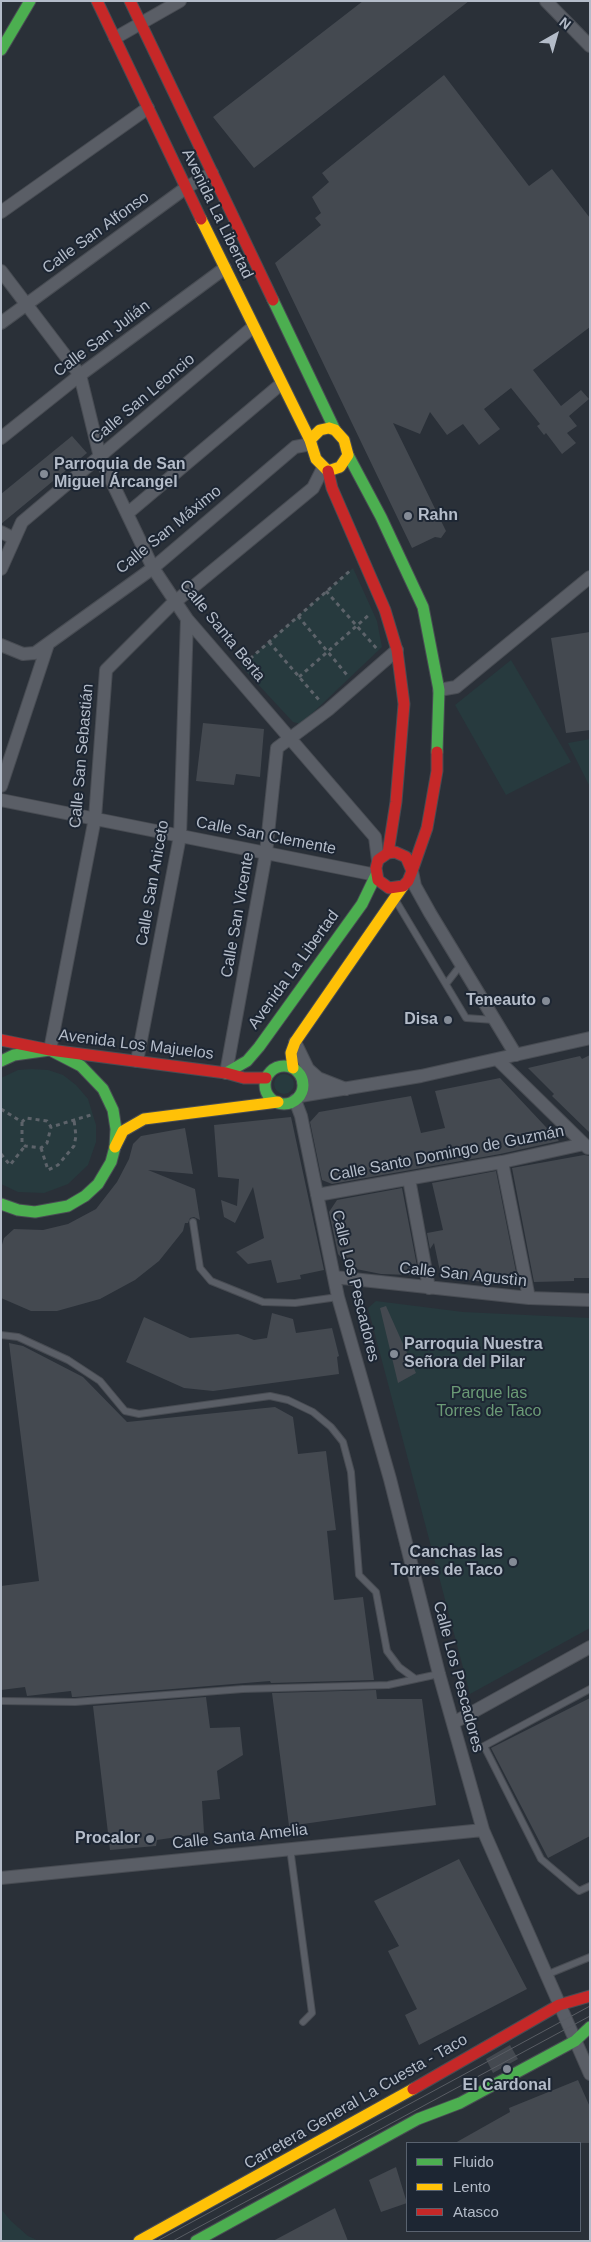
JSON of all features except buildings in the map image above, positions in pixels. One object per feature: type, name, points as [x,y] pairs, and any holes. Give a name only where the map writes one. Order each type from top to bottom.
[{"type":"street","points":[[1,50],[30,1]]},
{"type":"street","name":"Avenida La Libertad","points":[[97,1],[310,442]]},
{"type":"street","name":"Avenida La Libertad","points":[[130,1],[335,430]]},
{"type":"street","points":[[115,38],[141,25],[180,1]]},
{"type":"street","points":[[546,1],[590,46]]},
{"type":"street","points":[[1,212],[148,108]]},
{"type":"street","name":"Calle San Alfonso","points":[[1,323],[187,187],[212,173]]},
{"type":"street","name":"Calle San Julián","points":[[1,438],[80,375],[225,268]]},
{"type":"street","name":"Calle Santa Berta","points":[[1,270],[80,375],[100,457],[153,568],[175,602],[187,619],[375,836],[383,857]]},
{"type":"street","name":"Calle San Leoncio","points":[[1,569],[13,538],[22,522],[253,327]]},
{"type":"street","points":[[128,513],[281,384]]},
{"type":"street","points":[[293,1068],[291,1053],[295,1042],[402,886],[408,881],[427,828],[437,771],[439,690],[423,606],[381,517],[348,455],[344,440],[335,430],[329,428],[320,430],[310,442],[312,451],[326,470],[332,488],[383,604],[397,650],[404,704],[396,802],[383,857],[376,868],[376,875],[389,888],[402,886]]},
{"type":"street","name":"Calle San Máximo","points":[[1,645],[23,654],[35,652],[48,644],[153,568],[295,447],[310,442]]},
{"type":"street","points":[[326,470],[340,467],[348,455]]},
{"type":"street","name":"Calle San Sebastián","points":[[50,1050],[95,818],[106,670],[175,602],[313,488],[326,470]]},
{"type":"street","points":[[1,532],[13,538]]},
{"type":"street","points":[[439,690],[456,687],[590,577]]},
{"type":"street","name":"Calle San Aniceto","points":[[137,1061],[180,836],[187,619]]},
{"type":"street","points":[[187,646],[199,643],[211,647]]},
{"type":"street","points":[[1,786],[48,644]]},
{"type":"street","name":"Calle San Vicente","points":[[226,1073],[266,853],[277,748],[328,710],[397,650]]},
{"type":"street","name":"Calle San Clemente","points":[[1,800],[376,875]]},
{"type":"street","points":[[383,857],[395,852],[406,857],[410,863],[415,886],[460,966],[516,1055]]},
{"type":"street","name":"Avenida La Libertad","points":[[226,1073],[247,1061],[259,1047],[362,904],[376,875]]},
{"type":"street","points":[[271,1028],[266,1088],[270,1097],[278,1102]]},
{"type":"street","points":[[115,1147],[123,1131],[144,1118],[278,1102],[287,1104],[297,1098],[420,1076],[590,1038]]},
{"type":"street","name":"Avenida Los Majuelos","points":[[1,1040],[50,1050],[226,1073],[244,1078],[268,1076]]},
{"type":"street","points":[[295,1042],[308,1069],[318,1078],[346,1089]]},
{"type":"street","points":[[1,1061],[14,1055],[50,1050],[81,1066],[104,1089],[113,1110],[116,1130],[115,1147],[111,1162],[98,1184],[85,1196],[68,1206],[35,1212],[18,1210],[1,1204]]},
{"type":"street","points":[[497,1059],[587,1146]]},
{"type":"street","points":[[268,1076],[276,1068],[284,1066],[293,1068],[300,1074],[303,1082],[297,1098]]},
{"type":"street","points":[[303,1082],[346,1089]]},
{"type":"street","name":"Calle Los Pescadores","points":[[297,1098],[338,1297],[390,1479],[439,1674],[482,1830],[590,2074]]},
{"type":"street","name":"Calle Santo Domingo de Guzmán","points":[[317,1196],[587,1146]]},
{"type":"street","points":[[502,1162],[529,1298]]},
{"type":"street","points":[[409,1179],[430,1288]]},
{"type":"street","name":"Calle San Agustìn","points":[[334,1277],[529,1298],[590,1300]]},
{"type":"street","points":[[453,1723],[590,1647]]},
{"type":"street","name":"Calle Santa Amelia","points":[[1,1878],[482,1830]]},
{"type":"street","name":"Carretera General La Cuesta - Taco","points":[[139,2241],[348,2126],[559,2005],[590,1996]]},
{"type":"street","points":[[196,2241],[418,2119],[460,2103],[575,2041],[590,2027]]},
{"type":"lane","points":[[394,898],[466,1018],[495,1020]]},
{"type":"lane","points":[[446,984],[460,966]]},
{"type":"lane","points":[[193,1222],[200,1268],[211,1281],[263,1302],[295,1304],[338,1297]]},
{"type":"lane","points":[[1,1336],[18,1337],[68,1360],[100,1381],[125,1411],[139,1414],[270,1396],[288,1400],[313,1412],[331,1427],[343,1442],[351,1472],[359,1575],[376,1592],[387,1651],[399,1667],[414,1678]]},
{"type":"lane","points":[[1,1701],[75,1702],[243,1689],[388,1685],[439,1674]]},
{"type":"lane","points":[[590,1689],[484,1746],[541,1859],[579,1891],[590,1886]]},
{"type":"lane","points":[[290,1848],[312,2013],[303,2022]]},
{"type":"lane","points":[[546,1975],[590,1957]]},
{"type":"path","points":[[233,672],[363,558]]},
{"type":"path","points":[[326,591],[385,660]]},
{"type":"path","points":[[299,677],[383,604]]},
{"type":"path","points":[[298,616],[356,686]]},
{"type":"path","points":[[269,642],[328,710]]},
{"type":"path","points":[[1,1109],[22,1122]]},
{"type":"path","points":[[51,1127],[94,1114]]},
{"type":"path","points":[[25,1146],[22,1143],[22,1122],[26,1118],[48,1121],[51,1127],[47,1143],[42,1148]]},
{"type":"path","points":[[42,1148],[48,1170],[58,1165],[74,1146],[76,1136],[74,1120]]},
{"type":"path","points":[[25,1146],[42,1148]]},
{"type":"path","points":[[1,1154],[10,1165],[25,1146]]},
{"type":"green space","points":[[353,568],[377,621],[382,647],[301,724],[293,722],[241,666]]},
{"type":"green space","points":[[511,660],[571,762],[506,795],[455,705]]},
{"type":"green space","points":[[590,739],[590,787],[568,743]]},
{"type":"green space","points":[[18,1070],[48,1070],[63,1075],[76,1085],[88,1099],[96,1125],[96,1142],[88,1165],[68,1184],[44,1193],[18,1192],[1,1184],[1,1078]]},
{"type":"green space","points":[[284,1074],[291,1077],[294,1084],[291,1091],[284,1094],[277,1091],[274,1084],[277,1077]]},
{"type":"green space","name":"Parque las Torres de Taco","points":[[376,1301],[463,1312],[590,1318],[590,1628],[470,1694],[368,1308]]},
{"type":"green space","points":[[1,2209],[28,2236],[39,2241],[1,2241]]},
{"type":"tram line","points":[[157,2241],[590,2006]]},
{"type":"tram line","points":[[173,2241],[590,2016]]},
{"type":"traffic: fast","points":[[1,50],[30,1]]},
{"type":"traffic: fast","points":[[273,300],[335,430]]},
{"type":"traffic: fast","points":[[348,455],[381,517],[423,607],[439,690],[437,752]]},
{"type":"traffic: fast","points":[[226,1073],[247,1061],[259,1047],[362,904],[376,875]]},
{"type":"traffic: fast","points":[[1,1061],[14,1055],[50,1050],[81,1066],[103,1089],[113,1110],[116,1129],[115,1147],[111,1162],[98,1184],[85,1196],[68,1206],[35,1212],[18,1210],[1,1204]]},
{"type":"traffic: fast","points":[[284,1066],[297,1072],[303,1085],[297,1098],[284,1104],[271,1098],[265,1085],[271,1072],[284,1066]]},
{"type":"traffic: fast","points":[[196,2241],[418,2119],[460,2103],[575,2041],[590,2027]]},
{"type":"traffic: slow","points":[[201,219],[310,440]]},
{"type":"traffic: slow","points":[[329,428],[335,430],[344,440],[348,455],[340,467],[328,471],[316,459],[310,440],[320,430],[329,428]]},
{"type":"traffic: slow","points":[[293,1068],[291,1053],[295,1042],[403,886]]},
{"type":"traffic: slow","points":[[115,1147],[123,1131],[144,1119],[278,1102]]},
{"type":"traffic: slow","points":[[139,2241],[413,2089]]},
{"type":"traffic: jam","points":[[97,1],[201,219]]},
{"type":"traffic: jam","points":[[130,1],[273,300]]},
{"type":"traffic: jam","points":[[328,471],[332,488],[385,610],[397,650],[404,704],[396,802],[388,853]]},
{"type":"traffic: jam","points":[[412,871],[406,857],[395,852],[388,853],[378,860],[376,868],[378,880],[389,888],[403,886],[408,881],[412,871],[427,828],[437,771],[437,752]]},
{"type":"traffic: jam","points":[[1,1040],[50,1050],[226,1073],[244,1078],[266,1078]]},
{"type":"traffic: jam","points":[[413,2089],[559,2005],[590,1996]]},
{"type":"place","name":"Parroquia de San Miguel Árcangel","points":[[44,474]]},
{"type":"place","name":"Rahn","points":[[408,516]]},
{"type":"place","name":"Teneauto","points":[[546,1001]]},
{"type":"place","name":"Disa","points":[[448,1020]]},
{"type":"place","name":"Parroquia Nuestra Señora del Pilar","points":[[394,1354]]},
{"type":"place","name":"Canchas las Torres de Taco","points":[[513,1562]]},
{"type":"place","name":"Procalor","points":[[150,1839]]},
{"type":"place","name":"El Cardonal","points":[[507,2069]]}]
